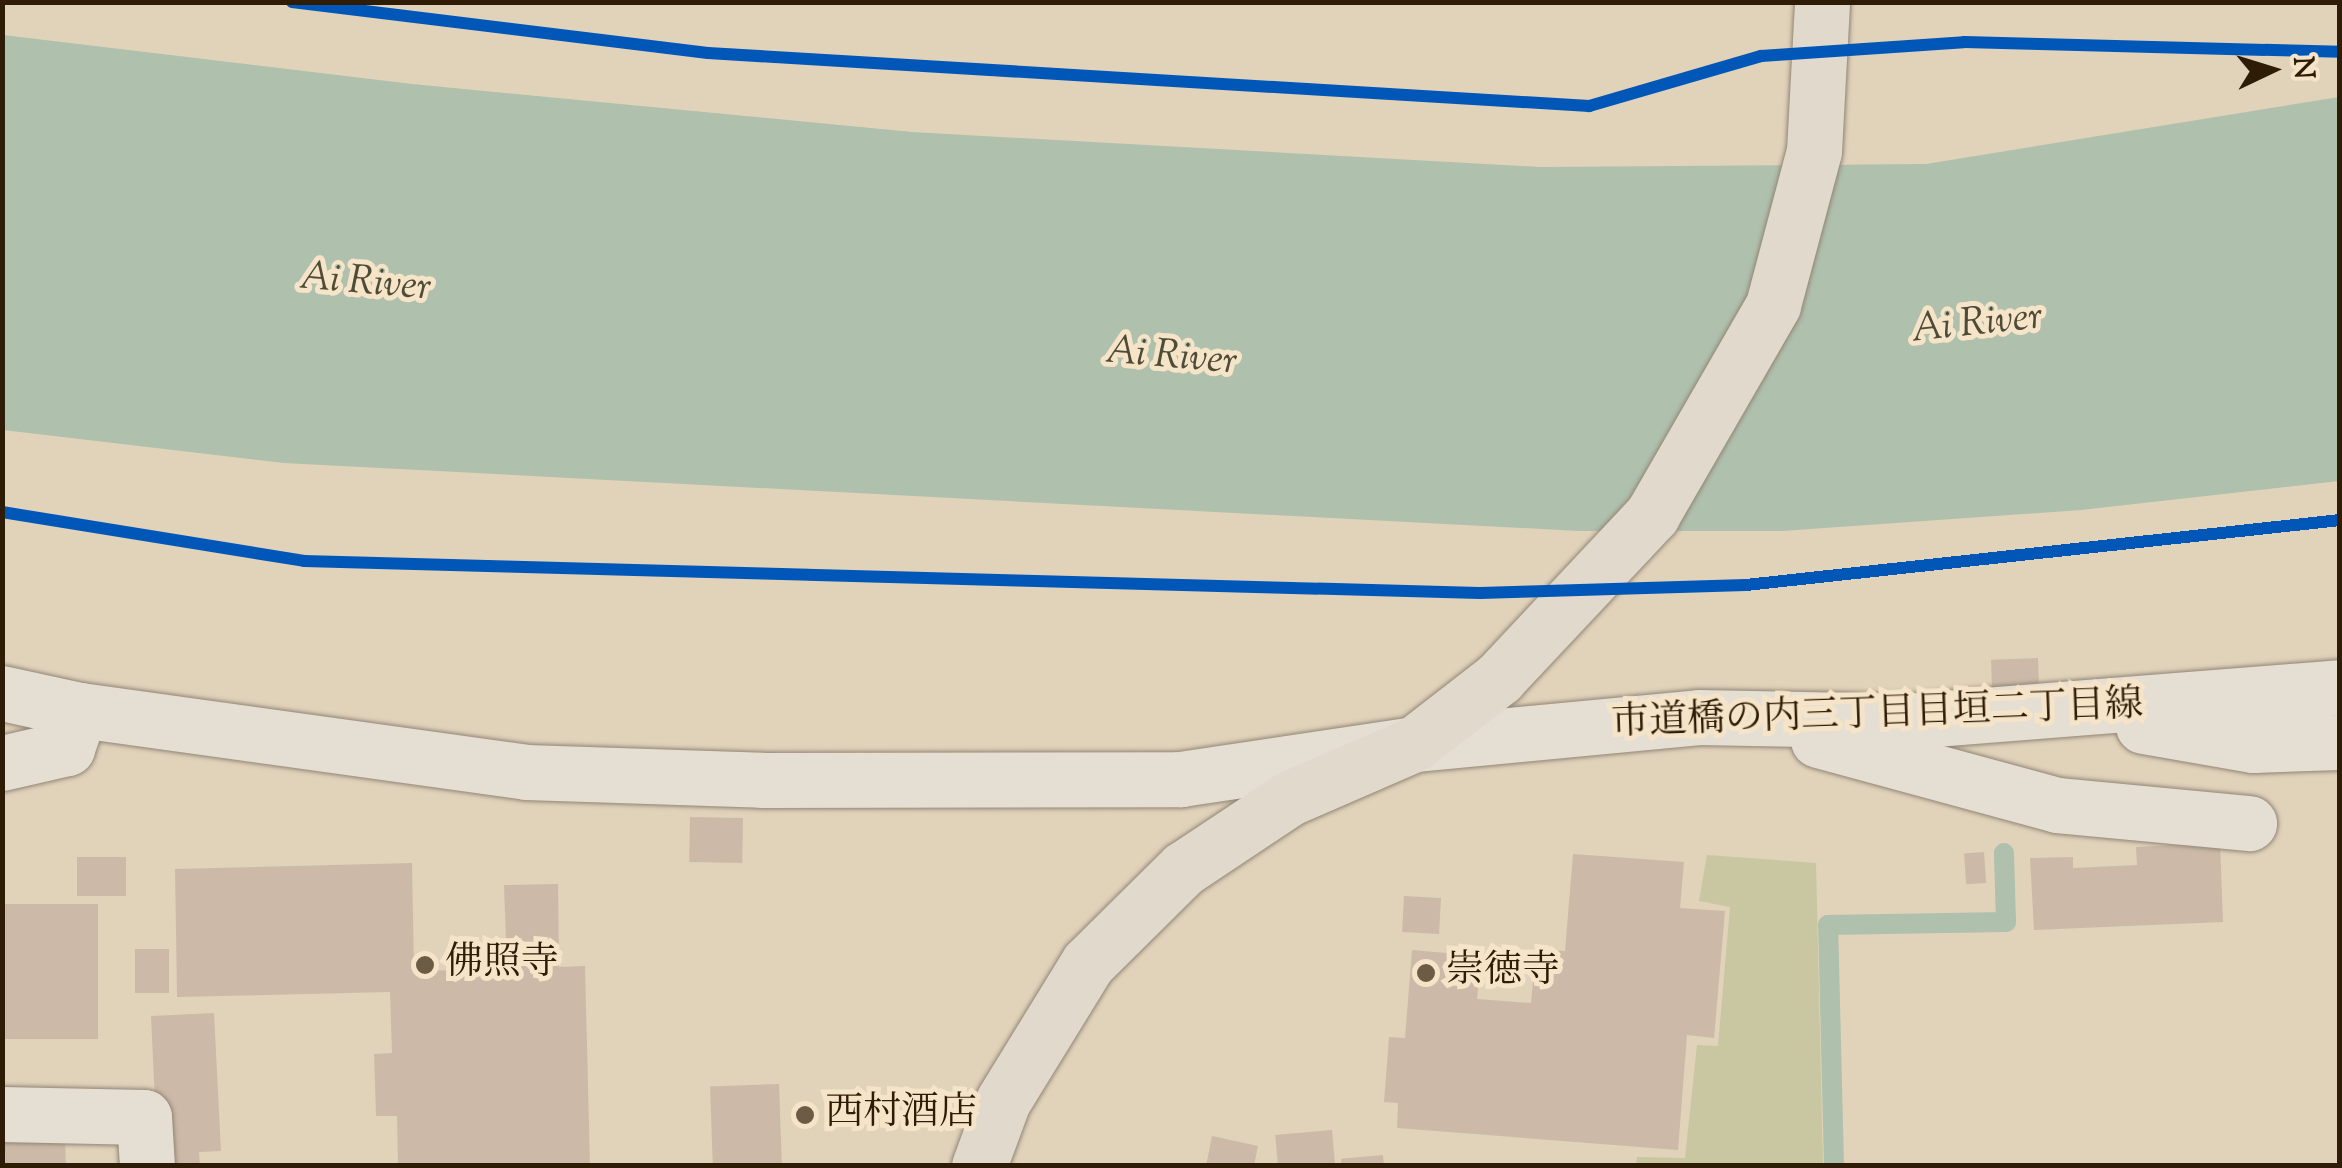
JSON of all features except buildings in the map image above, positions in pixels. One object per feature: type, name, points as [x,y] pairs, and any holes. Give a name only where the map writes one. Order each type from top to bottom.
[{"type":"main road","points":[[978,1166],[1003,1102],[1088,963],[1169,882],[1290,798],[1414,744],[1499,678],[1652,515],[1774,306],[1814,151],[1822,2]]},
{"type":"street","name":"市道橋の内三丁目目垣二丁目線","points":[[2,693],[80,710],[526,772],[762,780],[1181,779],[1414,744],[1733,718],[1910,721],[2340,688]]},
{"type":"street","points":[[2,762],[67,748],[80,710]]},
{"type":"street","points":[[2056,712],[2254,745],[2340,742]]},
{"type":"street","points":[[1733,718],[2056,804],[2249,823]]},
{"type":"street","points":[[2,1114],[144,1118],[147,1166]]},
{"type":"shaded area","points":[[1707,855],[1816,863],[1823,1165],[1636,1165],[1637,1157],[1685,1158],[1697,1045],[1718,1046],[1730,907],[1699,901]]},
{"type":"water","name":"Ai River","points":[[3,35],[412,84],[912,132],[1540,167],[1926,164],[2339,97],[2339,481],[2081,510],[1782,531],[1579,531],[284,463],[3,430]]},
{"type":"waterway","points":[[1834,1166],[1828,925],[2006,922],[2004,853]]},
{"type":"cycle path","points":[[292,2],[708,53],[1589,106],[1761,56],[1964,42],[2340,52]]},
{"type":"cycle path","points":[[2,512],[304,561],[1480,593],[1746,585],[2340,520]]},
{"type":"place","name":"佛照寺","points":[[425,965]]},
{"type":"place","name":"崇徳寺","points":[[1426,973]]},
{"type":"place","name":"西村酒店","points":[[805,1115]]}]
